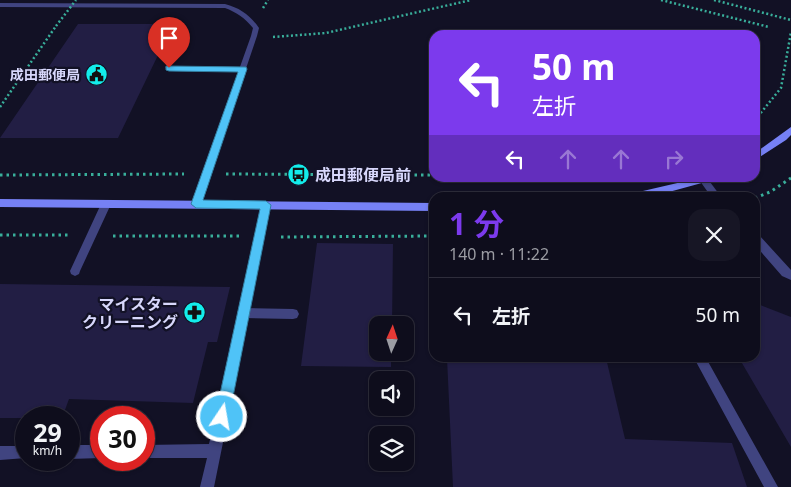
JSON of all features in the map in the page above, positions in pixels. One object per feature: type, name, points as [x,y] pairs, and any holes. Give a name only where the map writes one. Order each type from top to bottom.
[{"type":"street","points":[[0,5],[225,6],[233,8],[253,23],[256,28],[254,36],[196,204]]},
{"type":"street","points":[[169,68],[243,69]]},
{"type":"street","points":[[760,154],[791,130]]},
{"type":"street","points":[[653,192],[691,182]]},
{"type":"street","points":[[0,204],[429,207]]},
{"type":"street","points":[[75,271],[106,204]]},
{"type":"street","points":[[207,487],[266,205]]},
{"type":"street","points":[[760,244],[786,273],[791,275]]},
{"type":"street","points":[[243,314],[293,314]]},
{"type":"street","points":[[702,362],[772,487]]},
{"type":"street","points":[[155,451],[215,451]]},
{"type":"street","points":[[0,452],[15,452]]},
{"type":"path","points":[[0,107],[76,0]]},
{"type":"path","points":[[254,36],[309,36],[471,0]]},
{"type":"path","points":[[661,0],[769,27]]},
{"type":"path","points":[[714,0],[791,20]]},
{"type":"path","points":[[760,114],[781,88],[791,32]]},
{"type":"path","points":[[760,196],[770,192],[791,178]]},
{"type":"path","points":[[0,235],[429,236]]},
{"type":"building","points":[[78,24],[173,24],[118,138],[0,138]]},
{"type":"building","points":[[317,243],[393,244],[392,316],[369,316],[369,361],[391,361],[391,367],[301,366]]},
{"type":"building","points":[[0,284],[230,287],[217,342],[208,342],[193,403],[69,399],[66,406],[15,406],[15,418],[0,418]]},
{"type":"building","points":[[760,305],[791,317],[791,447],[741,362],[760,362]]},
{"type":"building","points":[[447,362],[607,362],[625,439],[732,443],[747,487],[453,487]]},
{"type":"place","name":"成田郵便局","points":[[96,75]]},
{"type":"place","name":"成田郵便局前","points":[[299,175]]},
{"type":"place","name":"マイスター クリーニング","points":[[194,313]]},
{"type":"route","points":[[169,68],[243,69],[196,204],[266,205],[222,417]]}]
